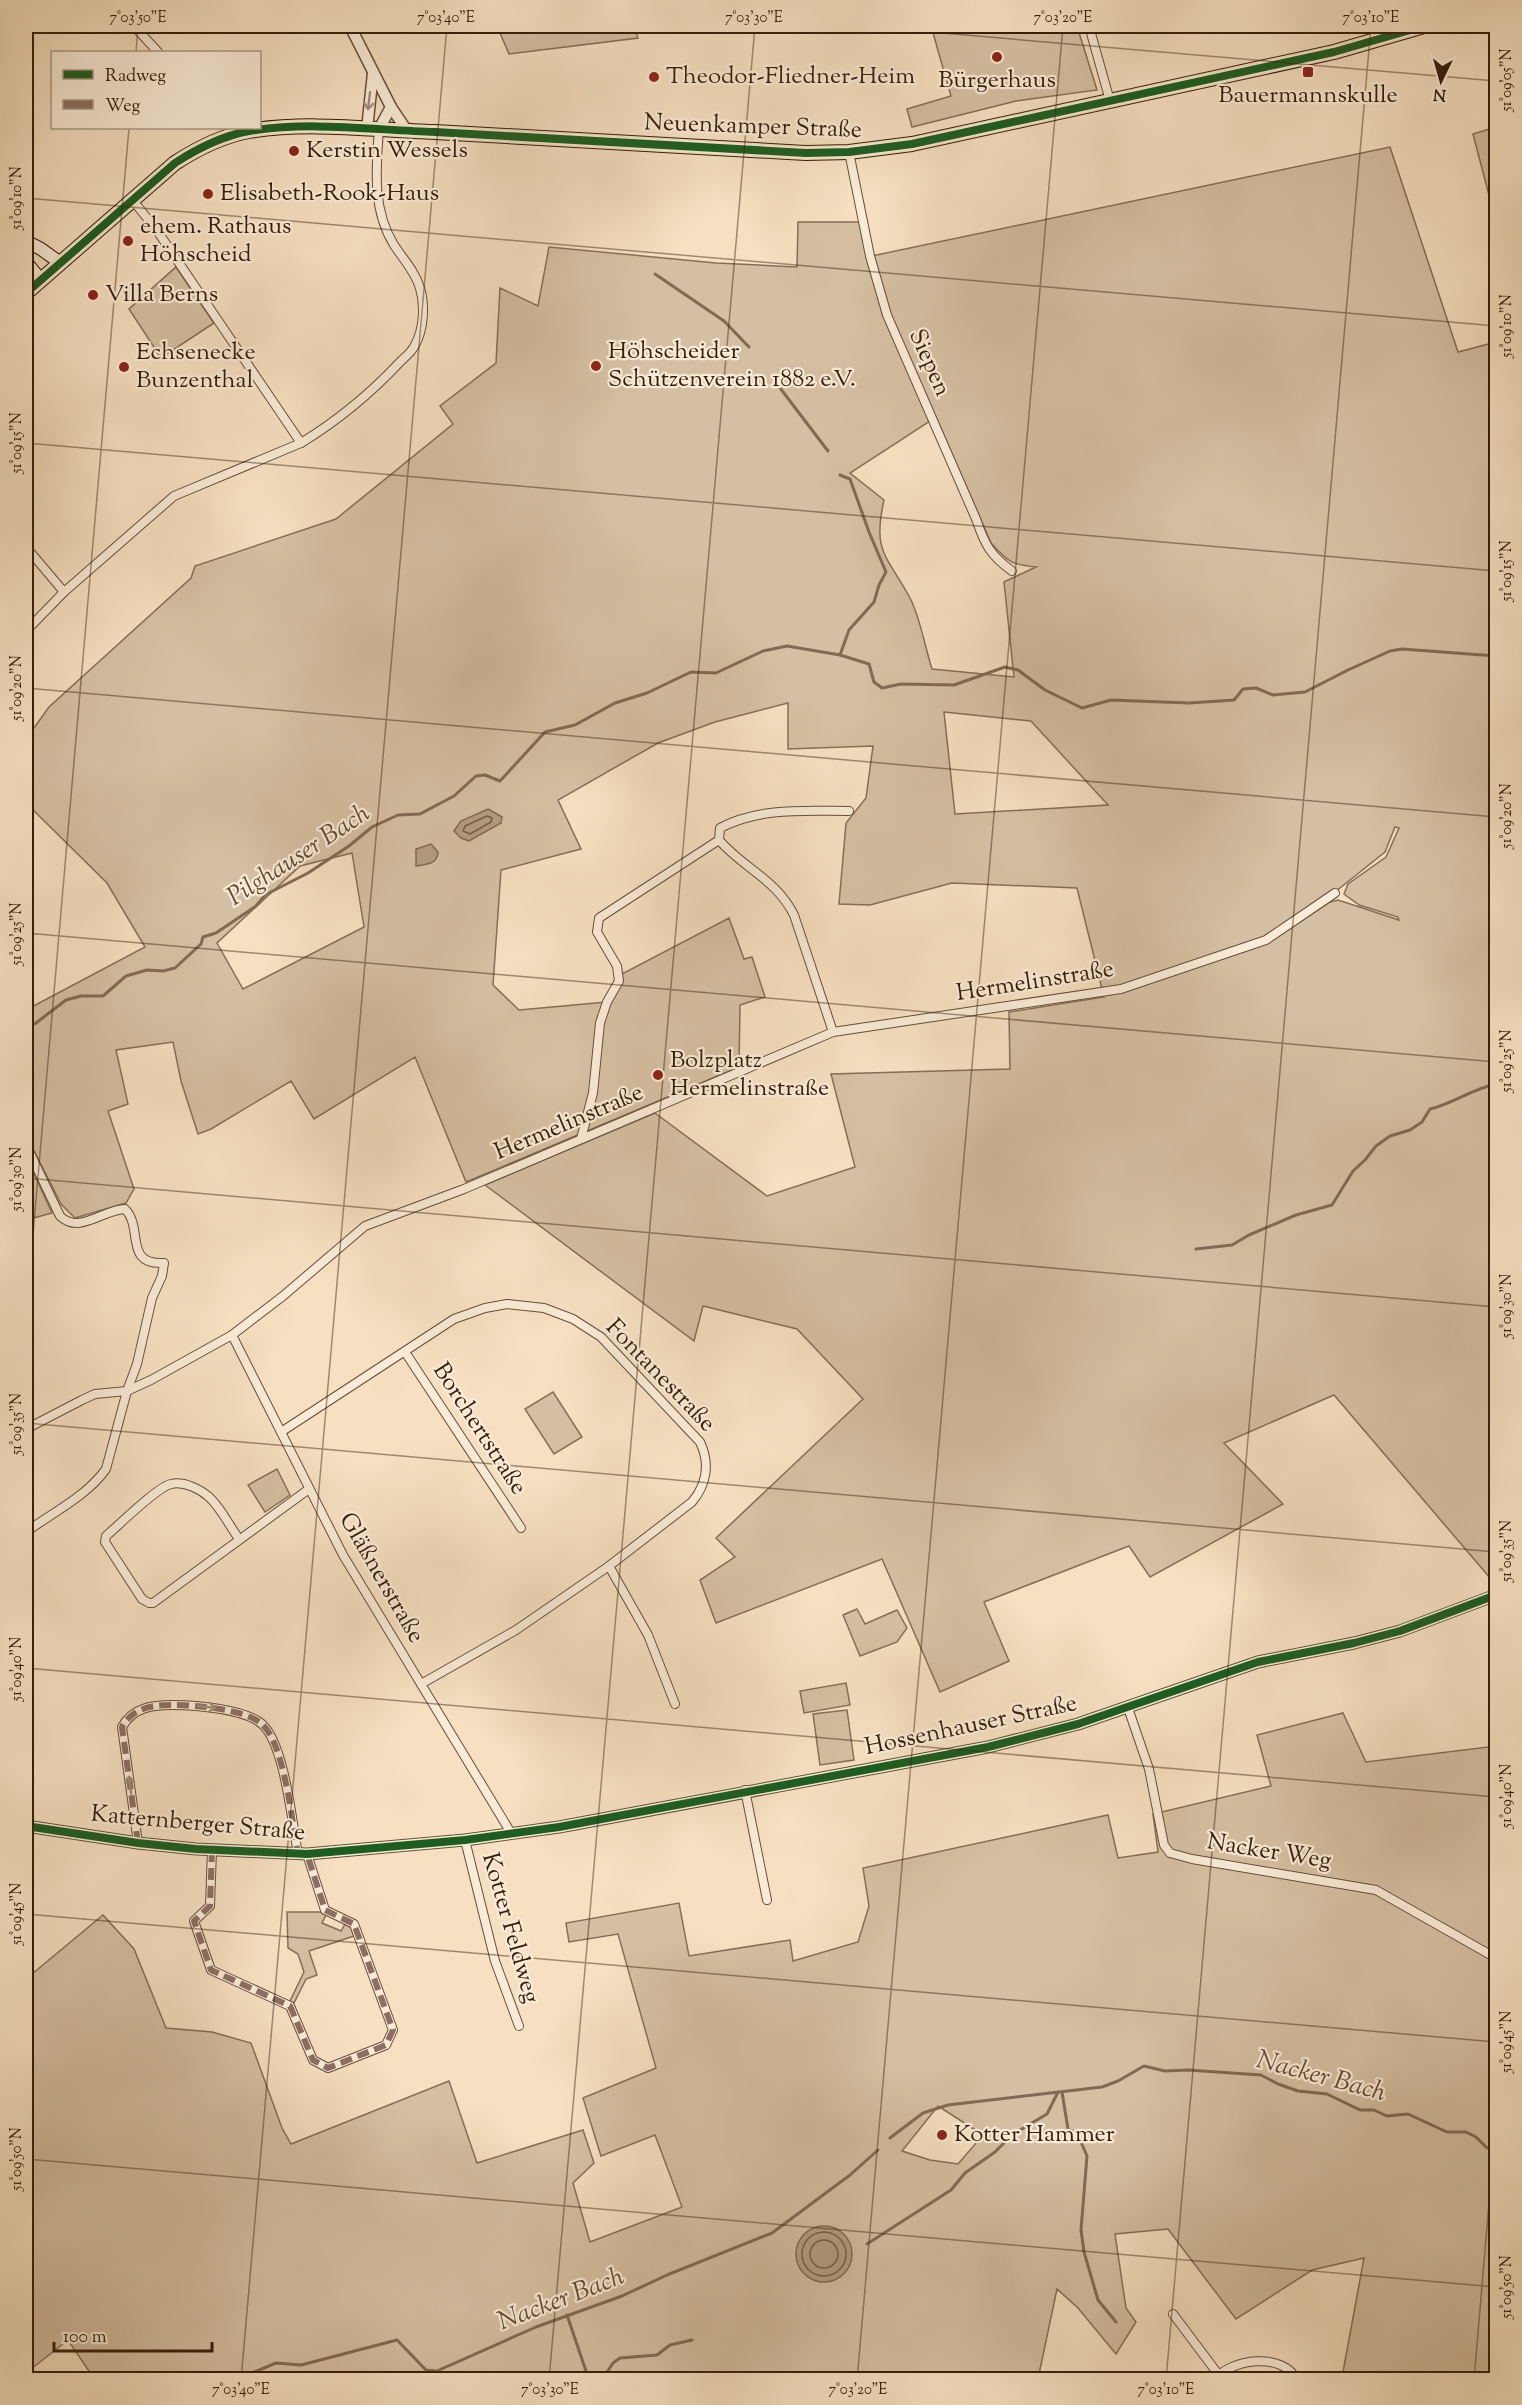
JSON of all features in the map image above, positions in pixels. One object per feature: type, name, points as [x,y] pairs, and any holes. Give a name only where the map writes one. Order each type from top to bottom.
[{"type":"main road","name":"Neuenkamper Straße","points":[[26,293],[131,198],[175,163],[196,149],[227,136],[247,131],[301,127],[373,129],[806,153],[849,152],[912,144],[1334,52],[1409,28],[1424,26]]},
{"type":"main road","points":[[26,241],[59,262]]},
{"type":"main road","points":[[26,262],[40,279]]},
{"type":"street","points":[[134,26],[157,51]]},
{"type":"street","points":[[350,26],[391,107],[407,131]]},
{"type":"street","points":[[1089,26],[1110,101]]},
{"type":"street","points":[[26,631],[64,592],[174,496],[301,443],[350,409],[415,347],[422,327],[421,289],[393,243],[377,201],[373,73]]},
{"type":"street","points":[[373,129],[391,107]]},
{"type":"street","name":"Siepen","points":[[849,152],[870,256],[887,315],[986,546],[997,560],[1012,571]]},
{"type":"street","points":[[131,198],[158,232],[301,443]]},
{"type":"street","points":[[26,547],[64,592]]},
{"type":"street","points":[[833,1032],[788,903],[769,881],[733,854],[719,840],[720,828],[744,817],[778,812],[849,811]]},
{"type":"street","points":[[581,1139],[593,1093],[600,1023],[607,1002],[619,981],[617,966],[597,932],[599,918],[719,840]]},
{"type":"street","name":"Hermelinstraße","points":[[127,1391],[232,1335],[283,1296],[365,1226],[464,1189],[833,1032],[1121,989],[1266,940],[1335,893]]},
{"type":"street","points":[[26,1145],[60,1216],[65,1220],[82,1223],[125,1209],[130,1216],[137,1248],[142,1258],[152,1264],[164,1263],[162,1276],[152,1298],[137,1364],[127,1391],[106,1468],[99,1479],[26,1532]]},
{"type":"street","name":"Fontanestraße","points":[[281,1432],[454,1319],[496,1306],[523,1304],[544,1308],[573,1319],[601,1337],[700,1442],[705,1457],[706,1473],[700,1491],[692,1502],[609,1566],[516,1630],[422,1684]]},
{"type":"street","name":"Gläßnerstraße","points":[[232,1335],[343,1556],[511,1833]]},
{"type":"street","name":"Borchertstraße","points":[[405,1352],[521,1528]]},
{"type":"street","points":[[26,1430],[95,1394],[127,1391]]},
{"type":"street","points":[[239,1539],[209,1498],[198,1490],[178,1483],[170,1484],[159,1491],[106,1536],[105,1542],[142,1599],[149,1603],[157,1601],[309,1489]]},
{"type":"street","points":[[609,1566],[648,1635],[675,1704]]},
{"type":"street","name":"Hossenhauser Straße","points":[[511,1833],[559,1827],[745,1790],[1005,1743],[1069,1727],[1258,1662],[1354,1643],[1400,1631],[1497,1595]]},
{"type":"street","name":"Katternberger Straße","points":[[138,1843],[122,1727],[126,1719],[148,1706],[208,1706],[253,1718],[267,1730],[282,1767],[303,1854]]},
{"type":"street","name":"Nacker Weg","points":[[1128,1708],[1149,1769],[1164,1845],[1170,1853],[1192,1859],[1369,1888],[1397,1901],[1497,1958]]},
{"type":"street","points":[[745,1790],[767,1900]]},
{"type":"street","name":"Katternberger Straße","points":[[26,1826],[138,1843],[212,1850],[303,1854],[465,1840],[511,1833]]},
{"type":"street","name":"Kotter Feldweg","points":[[465,1840],[495,1961],[519,2026]]},
{"type":"street","points":[[212,1850],[210,1906],[194,1921],[211,1970],[290,2006],[313,2060],[328,2068],[386,2045],[393,2030],[354,1924],[325,1910],[303,1854]]},
{"type":"street","points":[[1173,2314],[1216,2377],[1240,2363],[1264,2362],[1292,2371],[1297,2379]]},
{"type":"shaded area","points":[[497,26],[634,26],[638,38],[509,54]]},
{"type":"shaded area","points":[[931,26],[1077,26],[1097,90],[1016,101],[912,127],[907,109],[951,96]]},
{"type":"shaded area","points":[[1496,127],[1496,222],[1473,134]]},
{"type":"shaded area","points":[[1390,147],[1458,352],[1496,342],[1496,1585],[1334,1395],[1224,1443],[1283,1504],[1150,1577],[1129,1546],[984,1602],[1009,1661],[940,1692],[882,1559],[716,1623],[700,1580],[735,1557],[716,1538],[863,1399],[797,1329],[703,1306],[694,1341],[485,1185],[655,1113],[767,1196],[855,1167],[831,1074],[1010,1069],[1009,1012],[1104,997],[1077,888],[952,883],[870,905],[839,904],[846,823],[866,798],[873,746],[788,749],[788,703],[715,722],[658,743],[558,800],[581,849],[501,870],[493,985],[519,1010],[607,1002],[619,972],[624,973],[729,918],[744,959],[752,957],[765,997],[740,1005],[739,1067],[466,1182],[415,1057],[314,1119],[291,1081],[211,1129],[198,1134],[181,1081],[173,1042],[116,1050],[128,1104],[108,1111],[134,1189],[126,1203],[75,1218],[61,1204],[26,1135],[26,1010],[145,947],[107,883],[26,803],[26,739],[49,707],[191,578],[195,566],[336,519],[453,424],[440,406],[496,363],[500,288],[538,306],[549,247],[716,263],[797,267],[798,222],[859,222],[867,257]],"holes":[[[936,417],[991,543],[1011,561],[1036,567],[1004,582],[1014,677],[932,669],[914,606],[884,553],[881,543],[884,500],[850,473]],[[944,712],[1031,721],[1108,805],[955,814]],[[1395,827],[1399,828],[1386,857],[1348,884],[1344,894],[1359,905],[1398,917],[1399,920],[1338,900],[1330,902],[1285,932],[1385,852]],[[352,853],[364,927],[243,989],[217,943],[300,866]]]},
{"type":"shaded area","points":[[176,267],[214,323],[161,358],[129,309]]},
{"type":"shaded area","points":[[32,1169],[52,1213],[26,1220],[26,1172]]},
{"type":"shaded area","points":[[553,1392],[582,1437],[554,1454],[525,1409]]},
{"type":"shaded area","points":[[277,1469],[290,1495],[265,1512],[248,1485]]},
{"type":"shaded area","points":[[857,1609],[865,1624],[897,1610],[907,1628],[897,1642],[860,1656],[843,1615]]},
{"type":"shaded area","points":[[846,1683],[850,1705],[804,1713],[800,1691]]},
{"type":"shaded area","points":[[847,1710],[854,1760],[820,1765],[813,1714]]},
{"type":"shaded area","points":[[1343,1713],[1366,1762],[1496,1746],[1496,2379],[1381,2379],[1343,2372],[1364,2258],[1312,2270],[1236,2319],[1168,2229],[1115,2234],[1126,2308],[1136,2322],[1116,2354],[1078,2308],[1057,2289],[1038,2379],[95,2380],[68,2340],[26,2373],[26,2049],[28,2046],[26,2041],[26,1979],[103,1915],[134,1949],[166,2028],[212,2032],[251,2043],[282,2128],[291,2144],[449,2081],[477,2163],[583,2130],[594,2163],[573,2183],[590,2242],[682,2207],[655,2135],[601,2156],[583,2098],[656,2068],[618,1934],[569,1942],[566,1923],[679,1903],[689,1956],[790,1940],[793,1961],[858,1942],[869,1906],[863,1868],[1108,1815],[1118,1858],[1158,1852],[1153,1814],[1271,1786],[1257,1735]],"holes":[[[938,2106],[983,2135],[958,2164],[930,2160],[902,2151]],[[833,2228],[847,2239],[820,2282],[811,2279],[800,2268],[796,2253],[802,2238],[808,2231]]]},
{"type":"shaded area","points":[[287,1912],[320,1912],[326,1915],[322,1923],[341,1931],[345,1924],[351,1928],[354,1936],[309,1951],[317,1975],[306,1979],[294,2003],[290,2001],[304,1972],[298,1954],[288,1948]]},
{"type":"water","points":[[488,809],[502,817],[501,823],[469,841],[461,838],[454,831],[461,821]]},
{"type":"water","points":[[431,844],[438,852],[436,859],[433,862],[416,866],[416,849]]},
{"type":"water","points":[[824,2226],[835,2228],[844,2234],[850,2243],[852,2254],[850,2265],[844,2274],[835,2280],[824,2282],[813,2280],[804,2274],[798,2265],[796,2254],[798,2243],[804,2234],[813,2228]]},
{"type":"waterway","points":[[655,274],[724,321],[749,347]]},
{"type":"waterway","points":[[777,384],[828,451]]},
{"type":"waterway","points":[[840,475],[850,479],[886,572],[874,602],[849,630],[840,655]]},
{"type":"waterway","name":"Pilghauser Bach","points":[[26,1028],[66,1000],[81,996],[103,996],[126,976],[147,970],[163,971],[175,968],[201,944],[203,937],[216,933],[256,906],[265,895],[308,873],[349,846],[372,827],[398,815],[420,814],[454,796],[476,776],[485,775],[500,781],[545,732],[575,725],[615,703],[647,693],[691,672],[716,673],[763,651],[787,646],[840,655],[869,664],[874,682],[882,688],[901,684],[954,685],[1005,667],[1018,670],[1045,690],[1082,708],[1111,700],[1189,703],[1234,700],[1243,689],[1256,688],[1273,695],[1305,692],[1390,651],[1402,649],[1496,656]]},
{"type":"waterway","points":[[1196,1249],[1232,1245],[1249,1235],[1296,1215],[1332,1205],[1353,1171],[1376,1146],[1390,1136],[1410,1130],[1422,1122],[1430,1109],[1496,1084]]},
{"type":"waterway","name":"Nacker Bach","points":[[890,2138],[923,2113],[948,2105],[1102,2087],[1144,2066],[1165,2071],[1188,2070],[1261,2075],[1298,2091],[1327,2094],[1360,2110],[1374,2110],[1387,2116],[1408,2114],[1447,2132],[1466,2132],[1476,2137],[1487,2148],[1496,2147]]},
{"type":"waterway","points":[[867,2244],[951,2190],[965,2173],[995,2152],[1012,2135],[1047,2114],[1058,2092]]},
{"type":"waterway","points":[[1062,2092],[1068,2129],[1077,2133],[1087,2156],[1081,2230],[1084,2252],[1098,2300],[1116,2322]]},
{"type":"waterway","name":"Nacker Bach","points":[[242,2380],[276,2363],[301,2365],[397,2340],[426,2370],[437,2371],[536,2327],[622,2296],[667,2275],[772,2233],[850,2175],[878,2150]]},
{"type":"waterway","points":[[567,2315],[589,2380]]},
{"type":"waterway","points":[[602,2380],[613,2363],[620,2358],[657,2355],[670,2345],[692,2340]]},
{"type":"marked path","points":[[138,1843],[122,1727],[132,1715],[144,1708],[166,1705],[194,1706],[232,1711],[244,1715],[262,1724],[270,1734],[282,1766],[298,1854]]},
{"type":"marked path","points":[[212,1850],[210,1906],[194,1921],[211,1970],[290,2006],[313,2060],[328,2068],[386,2045],[393,2030],[354,1924],[325,1910],[307,1854]]},
{"type":"cycle path","points":[[26,293],[175,163],[210,143],[249,131],[295,127],[342,127],[806,153],[849,152],[912,144],[1334,52],[1424,26]]},
{"type":"cycle path","points":[[26,1826],[138,1843],[196,1849],[307,1854],[465,1840],[559,1827],[988,1747],[1078,1724],[1258,1662],[1354,1643],[1400,1631],[1496,1595]]},
{"type":"place","name":"Bürgerhaus","points":[[997,57]]},
{"type":"place","name":"Bauermannskulle","points":[[1308,72]]},
{"type":"place","name":"Theodor-Fliedner-Heim","points":[[654,77]]},
{"type":"place","name":"Kerstin Wessels","points":[[294,151]]},
{"type":"place","name":"Elisabeth-Rook-Haus","points":[[208,194]]},
{"type":"place","name":"ehem. Rathaus Höhscheid","points":[[128,241]]},
{"type":"place","name":"Villa Berns","points":[[93,295]]},
{"type":"place","name":"Höhscheider Schützenverein 1882 e.V.","points":[[596,366]]},
{"type":"place","name":"Echsenecke Bunzenthal","points":[[124,367]]},
{"type":"place","name":"Bolzplatz Hermelinstraße","points":[[658,1075]]},
{"type":"place","name":"Kotter Hammer","points":[[942,2135]]}]
